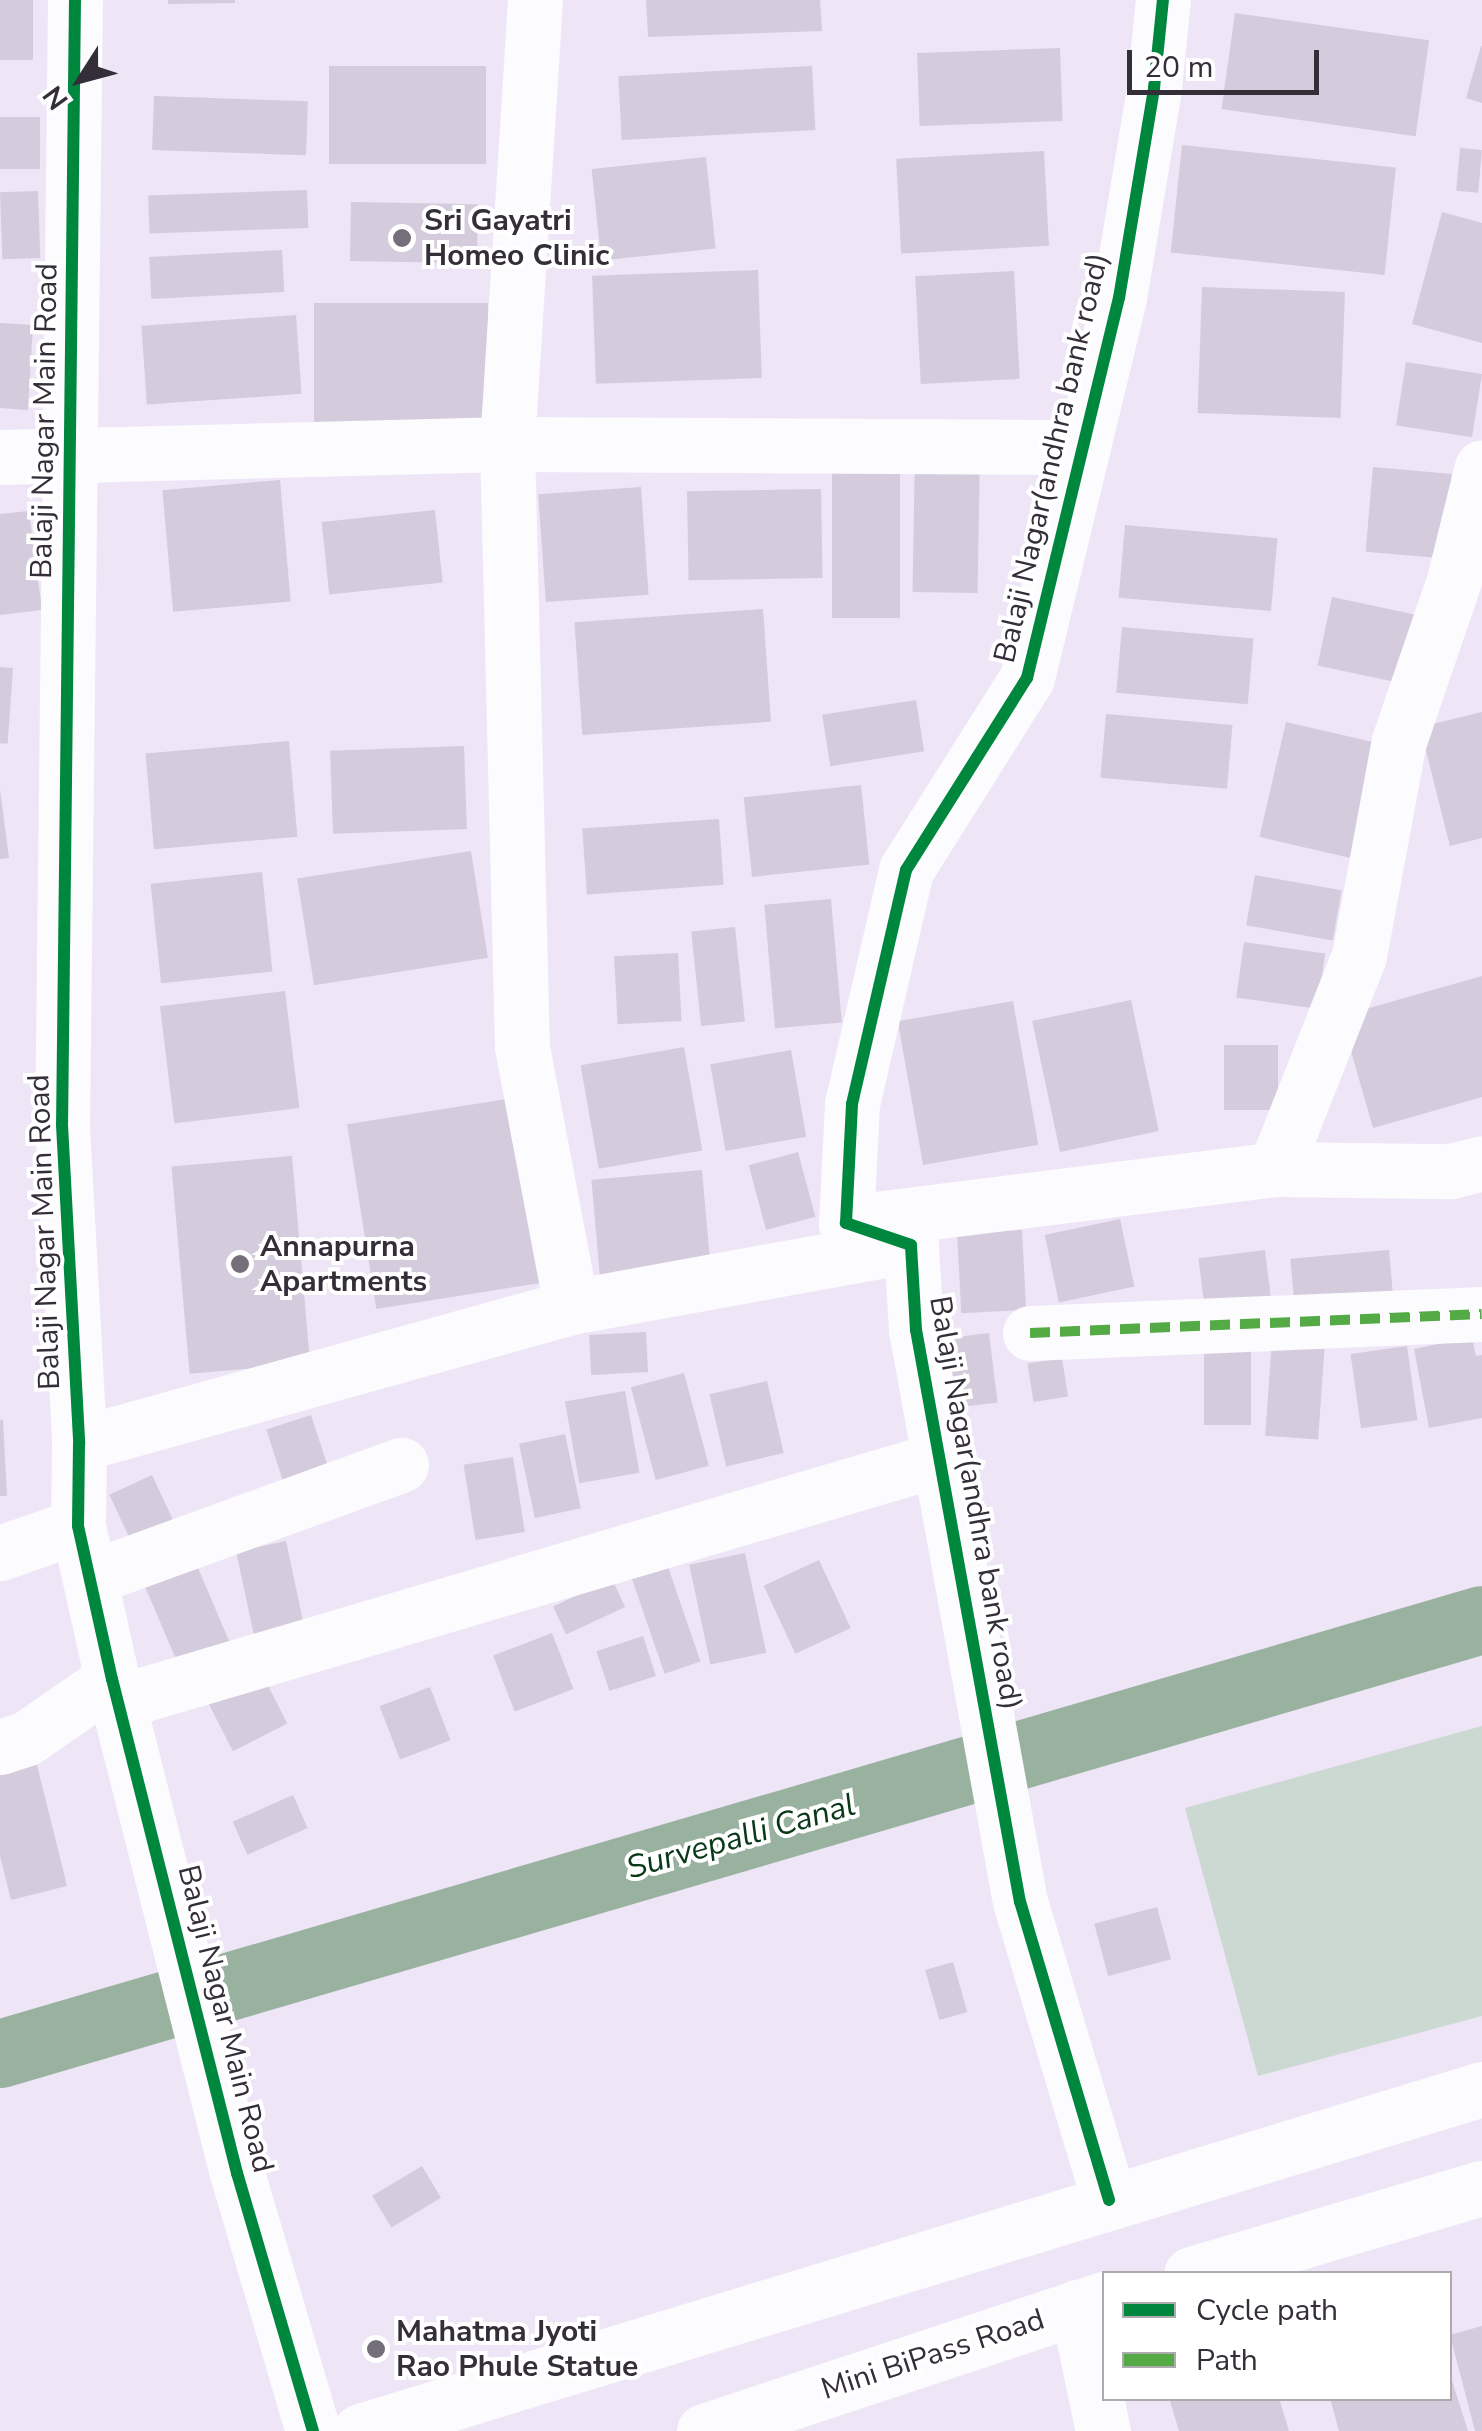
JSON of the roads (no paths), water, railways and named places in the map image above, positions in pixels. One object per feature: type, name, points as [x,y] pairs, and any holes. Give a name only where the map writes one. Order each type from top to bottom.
[{"type":"street","name":"Balaji Nagar Main Road","points":[[75,0],[62,1125],[78,1444],[78,1526],[115,1690],[237,2173],[313,2431]]},
{"type":"street","points":[[536,0],[507,444],[522,1046],[572,1306]]},
{"type":"street","name":"Balaji Nagar(andhra bank road)","points":[[846,1223],[852,1104],[906,870],[1027,678],[1119,298],[1154,88],[1162,0]]},
{"type":"street","points":[[0,457],[507,444],[1083,447]]},
{"type":"street","points":[[1276,1170],[1359,956],[1399,741],[1468,576],[1482,468]]},
{"type":"street","points":[[846,1223],[1276,1170],[1451,1171],[1482,1163]]},
{"type":"street","points":[[846,1223],[911,1245]]},
{"type":"street","points":[[78,1444],[572,1306],[911,1245]]},
{"type":"street","name":"Balaji Nagar(andhra bank road)","points":[[911,1245],[916,1330],[1020,1902],[1109,2200]]},
{"type":"street","points":[[1030,1333],[1482,1314]]},
{"type":"street","points":[[0,1747],[26,1738],[115,1690],[940,1460]]},
{"type":"street","points":[[90,1578],[401,1465]]},
{"type":"street","points":[[0,1554],[78,1526]]},
{"type":"street","points":[[360,2431],[1482,2089]]},
{"type":"street","points":[[1202,2271],[1482,2188]]},
{"type":"street","points":[[1091,2303],[1103,2431]]},
{"type":"street","name":"Mini BiPass Road","points":[[704,2431],[1091,2303]]},
{"type":"waterway","name":"Survepalli Canal","points":[[0,2054],[1482,1620]]},
{"type":"place","name":"Sri Gayatri Homeo Clinic","points":[[402,238]]},
{"type":"place","name":"Annapurna Apartments","points":[[240,1264]]},
{"type":"place","name":"Mahatma Jyoti Rao Phule Statue","points":[[376,2349]]}]
